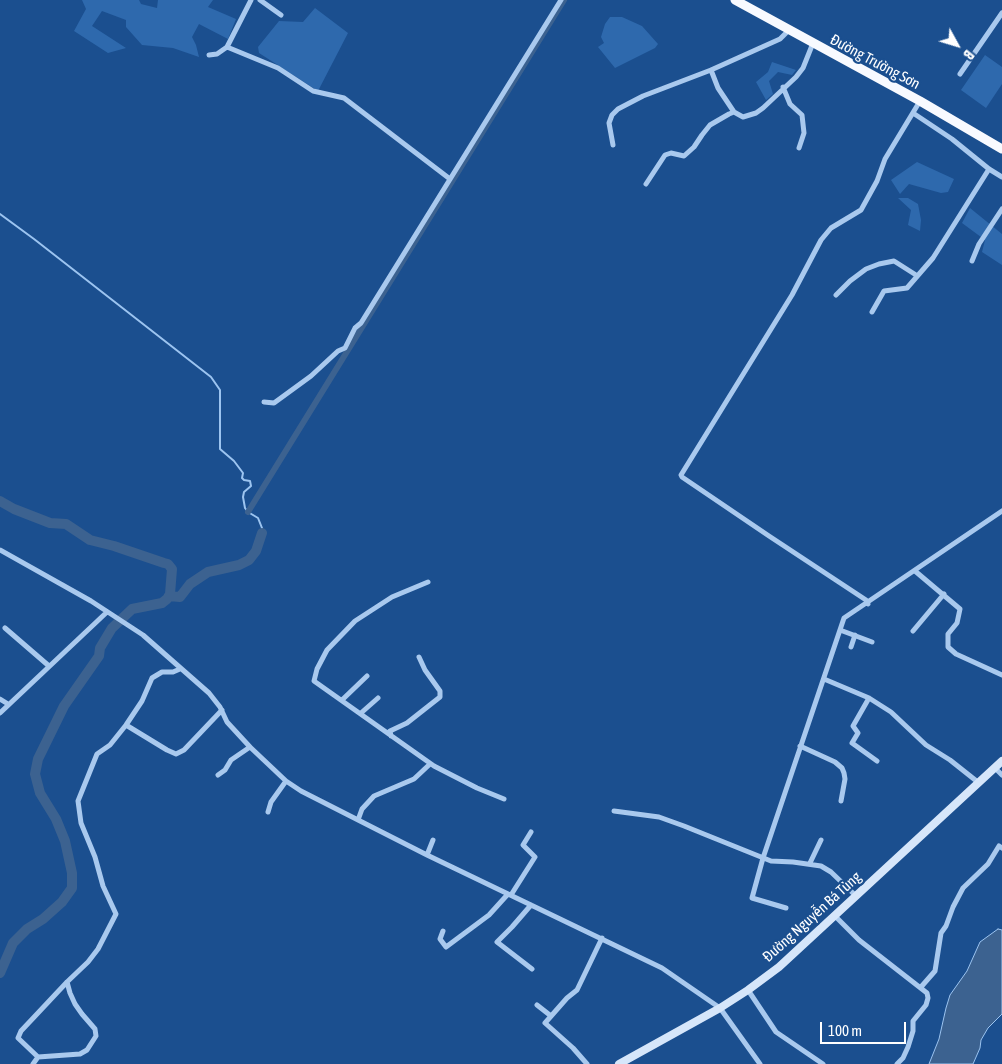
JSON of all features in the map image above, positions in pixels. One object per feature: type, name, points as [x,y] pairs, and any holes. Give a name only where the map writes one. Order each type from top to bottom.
[{"type":"highway","name":"Đường Trường Sơn","points":[[735,0],[920,101],[1002,149]]},
{"type":"main road","name":"Đường Nguyễn Bá Tùng","points":[[619,1064],[720,1008],[779,967],[1002,761]]},
{"type":"street","points":[[209,55],[216,54],[227,47],[251,0]]},
{"type":"street","points":[[260,0],[281,14]]},
{"type":"street","points":[[264,402],[274,403],[311,376],[338,351],[345,348],[355,328],[361,323],[562,0]]},
{"type":"street","points":[[960,74],[1002,13]]},
{"type":"street","points":[[613,145],[609,123],[612,115],[618,109],[643,96],[711,70],[780,39],[789,30]]},
{"type":"street","points":[[711,70],[718,88],[734,112],[743,117],[756,113],[796,77],[813,44]]},
{"type":"street","points":[[227,47],[278,68],[313,91],[344,98],[450,179]]},
{"type":"street","points":[[784,87],[790,104],[802,115],[804,133],[799,148]]},
{"type":"street","points":[[868,604],[866,600],[682,478],[681,475],[792,294],[822,240],[831,228],[861,210],[877,181],[886,159],[920,101]]},
{"type":"street","points":[[646,184],[665,155],[671,153],[684,156],[694,147],[710,125],[734,112]]},
{"type":"street","points":[[913,113],[952,139],[1002,177]]},
{"type":"street","points":[[872,312],[884,291],[907,288],[916,275],[933,258],[989,169]]},
{"type":"street","points":[[972,261],[979,244],[1002,209]]},
{"type":"street","points":[[836,295],[866,269],[879,264],[894,261],[916,275]]},
{"type":"street","points":[[786,908],[752,898],[763,858],[844,618],[868,604],[1002,511]]},
{"type":"street","points":[[0,550],[109,613],[143,635],[209,693],[222,710],[227,722],[250,747],[286,781],[300,791],[509,895],[662,968],[715,1003],[760,1064]]},
{"type":"street","points":[[916,571],[960,609],[957,623],[948,634],[948,647],[956,654],[1002,675]]},
{"type":"street","points":[[428,582],[392,597],[354,621],[327,650],[317,669],[314,681],[430,764],[477,788],[504,799]]},
{"type":"street","points":[[913,631],[944,594]]},
{"type":"street","points":[[0,713],[49,666],[109,613]]},
{"type":"street","points":[[5,628],[49,666]]},
{"type":"street","points":[[840,630],[872,642]]},
{"type":"street","points":[[851,646],[855,635]]},
{"type":"street","points":[[391,736],[390,731],[407,723],[440,697],[440,691],[425,670],[419,657]]},
{"type":"street","points":[[67,982],[75,1004],[95,1029],[96,1036],[87,1050],[80,1054],[38,1057],[18,1038],[21,1031],[67,982],[88,962],[98,949],[116,914],[103,886],[95,857],[81,823],[78,801],[97,754],[110,744],[126,725],[138,708],[152,678],[162,672],[173,672],[180,668]]},
{"type":"street","points":[[342,700],[367,676]]},
{"type":"street","points":[[824,679],[869,698],[896,716],[926,745],[950,760],[979,783]]},
{"type":"street","points":[[361,714],[378,698]]},
{"type":"street","points":[[869,698],[853,726],[858,733],[852,743],[877,761]]},
{"type":"street","points":[[0,699],[8,704]]},
{"type":"street","points":[[126,725],[172,753],[178,754],[222,710]]},
{"type":"street","points":[[800,746],[835,762],[842,768],[844,779],[841,801]]},
{"type":"street","points":[[218,775],[225,770],[231,760],[250,747]]},
{"type":"street","points":[[358,820],[362,809],[374,796],[414,779],[430,764]]},
{"type":"street","points":[[995,768],[1002,775]]},
{"type":"street","points":[[268,812],[271,802],[286,781]]},
{"type":"street","points":[[614,811],[659,818],[771,861],[821,866],[831,872],[856,896]]},
{"type":"street","points":[[443,931],[440,939],[446,947],[490,915],[509,895],[535,857],[523,845],[531,832]]},
{"type":"street","points":[[428,855],[433,840]]},
{"type":"street","points":[[810,864],[822,840]]},
{"type":"street","points":[[921,988],[935,971],[941,933],[963,888],[988,864],[999,846],[1002,848]]},
{"type":"street","points":[[531,905],[497,942],[532,969]]},
{"type":"street","points":[[835,916],[859,940],[927,993],[926,1005],[913,1021],[913,1030],[908,1047],[903,1058],[897,1064]]},
{"type":"street","points":[[587,1064],[573,1048],[545,1023],[566,998],[577,990],[602,938]]},
{"type":"street","points":[[748,990],[776,1032],[823,1064]]},
{"type":"street","points":[[537,1005],[551,1016]]},
{"type":"street","points":[[33,1064],[38,1057]]},
{"type":"shaded area","points":[[82,0],[139,0],[141,4],[157,8],[158,0],[213,0],[208,7],[236,19],[228,39],[199,24],[192,37],[199,57],[173,48],[142,45],[126,27],[126,20],[102,11],[92,26],[126,48],[108,53],[74,31],[86,9]]},
{"type":"shaded area","points":[[315,8],[348,33],[318,91],[259,53],[258,47],[279,21],[303,22]]},
{"type":"shaded area","points":[[610,17],[622,17],[642,26],[658,44],[655,48],[615,68],[598,47],[604,43],[601,37],[605,24]]},
{"type":"shaded area","points":[[985,55],[1002,67],[1002,84],[986,108],[961,90]]},
{"type":"shaded area","points":[[772,62],[796,70],[792,75],[778,72],[769,81],[773,94],[766,100],[756,82],[768,72]]},
{"type":"shaded area","points":[[917,162],[954,179],[948,192],[941,193],[909,184],[900,194],[891,180]]},
{"type":"shaded area","points":[[898,198],[908,198],[918,204],[921,220],[920,231],[908,225],[911,210]]},
{"type":"shaded area","points":[[970,208],[1002,234],[1002,265],[982,252],[985,240],[962,223]]},
{"type":"shaded area","points":[[998,929],[1002,930],[1002,1014],[988,1028],[981,1040],[980,1048],[973,1064],[929,1064],[939,1039],[950,995],[967,971],[980,942]]},
{"type":"waterway","points":[[248,512],[564,0]]},
{"type":"waterway","points":[[0,214],[211,377],[220,390],[220,449],[234,461],[243,473],[242,478],[250,481],[251,486],[244,492],[243,497],[245,508],[258,518],[262,533]]},
{"type":"waterway","points":[[0,501],[14,509],[50,523],[66,524],[90,540],[168,564],[172,569],[170,594],[167,599],[162,603],[132,609],[112,628],[100,648],[99,656],[64,706],[38,759],[35,774],[40,793],[56,819],[65,841],[72,873],[72,888],[62,902],[43,919],[27,929],[13,943],[0,973]]},
{"type":"waterway","points":[[169,596],[180,597],[190,584],[208,572],[239,565],[249,560],[256,551],[262,533]]}]
